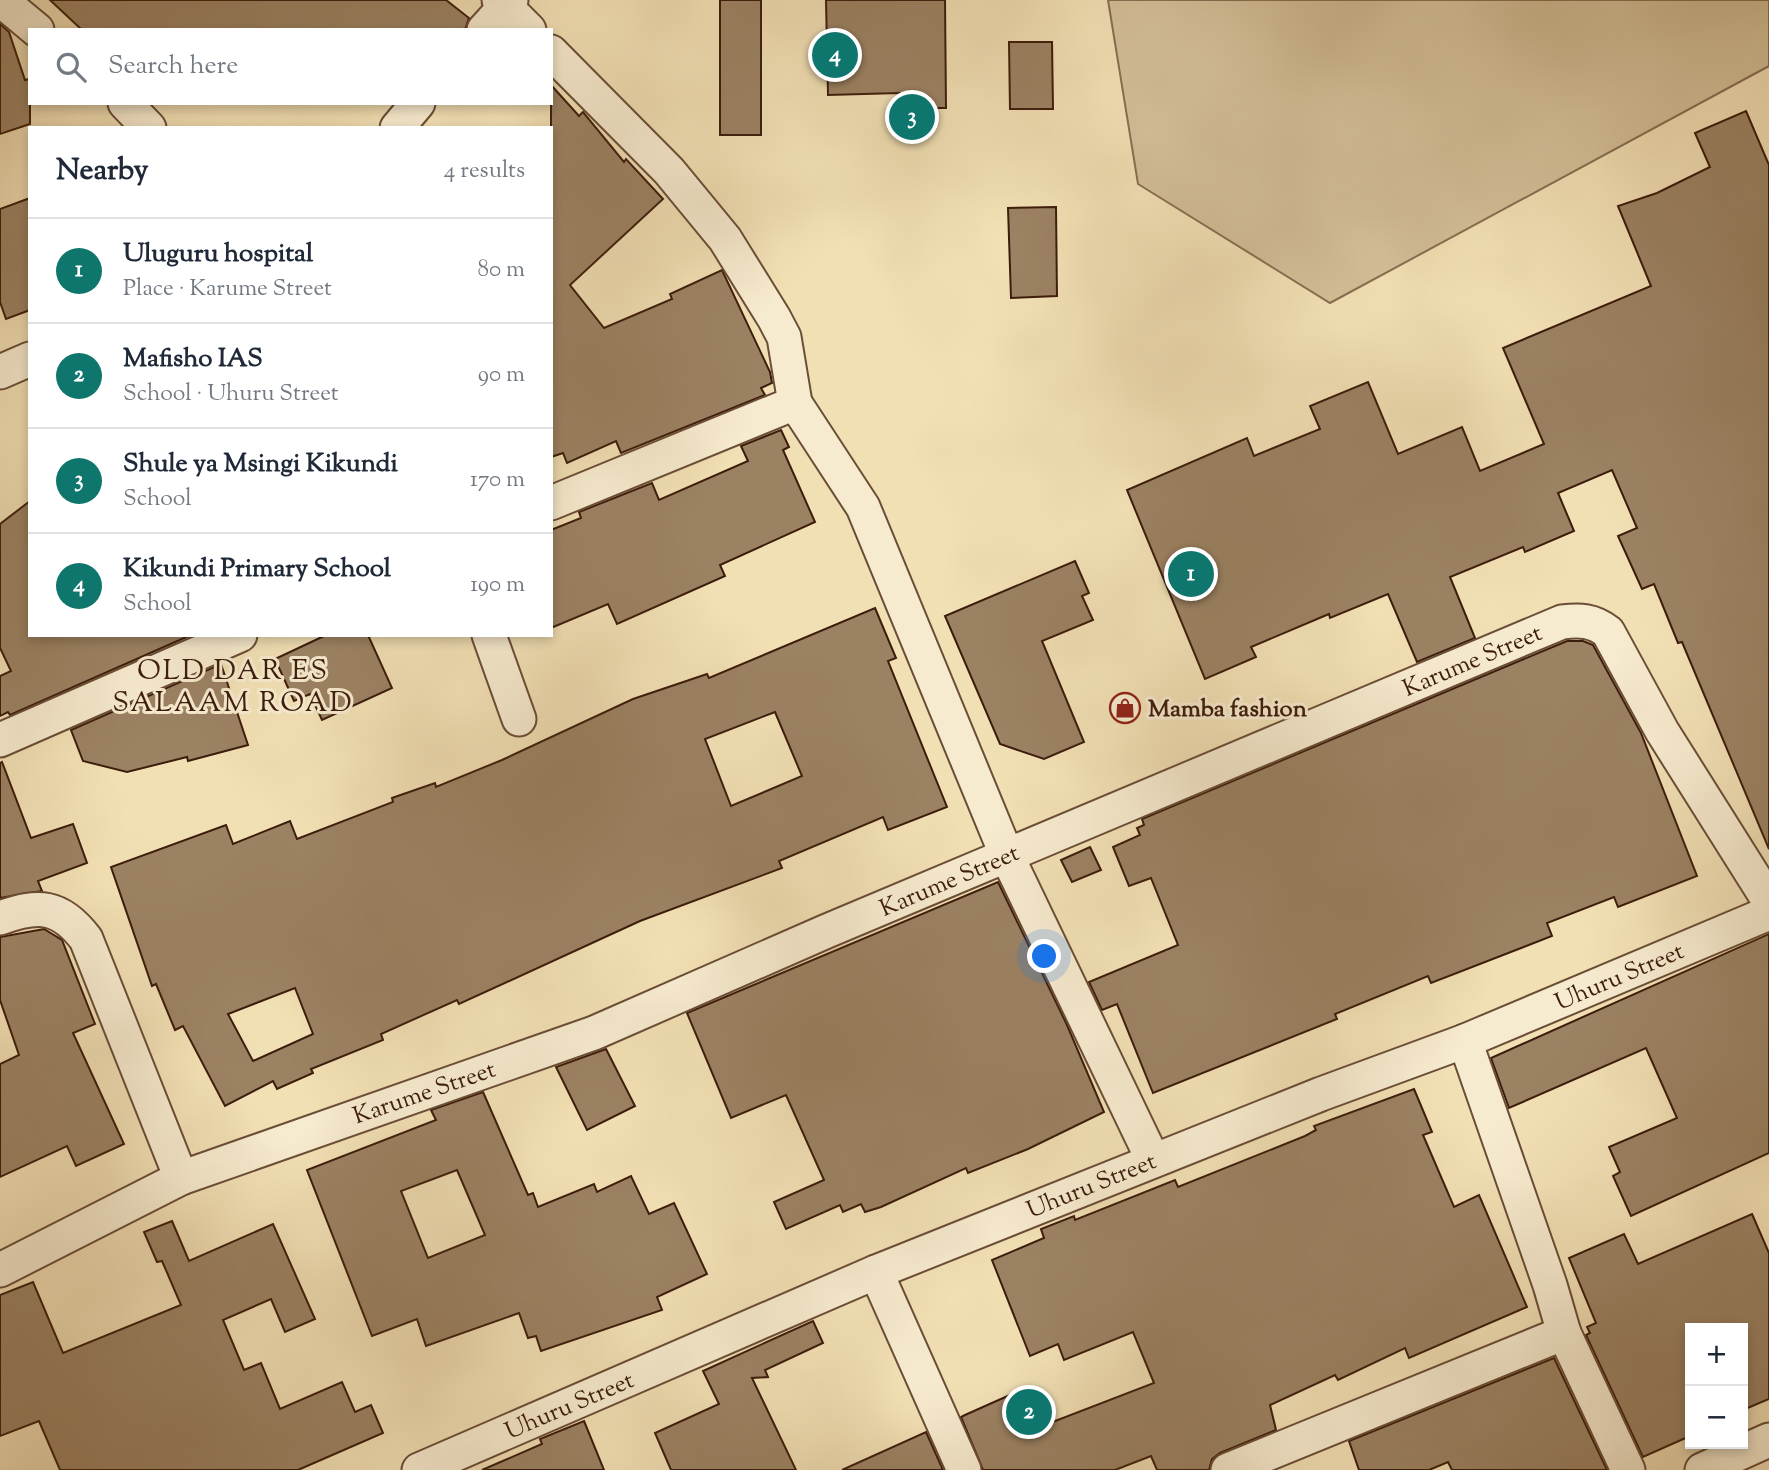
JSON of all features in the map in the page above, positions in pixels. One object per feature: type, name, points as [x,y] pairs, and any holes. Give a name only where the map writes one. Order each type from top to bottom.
[{"type":"street","points":[[1,0],[35,28]]},
{"type":"street","points":[[500,9],[527,28]]},
{"type":"street","points":[[553,54],[661,162],[725,239],[784,337],[795,403],[863,507],[1007,856],[1153,1160]]},
{"type":"street","points":[[127,105],[147,126]]},
{"type":"street","points":[[399,126],[416,105]]},
{"type":"street","points":[[0,372],[28,360]]},
{"type":"street","points":[[553,502],[795,403]]},
{"type":"street","name":"Karume Street","points":[[0,1270],[181,1178],[594,1032],[1562,622],[1579,620],[1597,624],[1608,632],[1662,731],[1769,901]]},
{"type":"street","points":[[0,740],[235,637]]},
{"type":"street","points":[[490,637],[519,719]]},
{"type":"street","points":[[0,918],[39,908],[53,911],[74,923],[86,939],[181,1178]]},
{"type":"street","name":"Uhuru Street","points":[[419,1470],[876,1272],[1153,1160],[1465,1041],[1769,914]]},
{"type":"street","points":[[1465,1041],[1550,1285],[1564,1333],[1628,1470]]},
{"type":"street","points":[[876,1272],[964,1470]]},
{"type":"street","points":[[1228,1470],[1564,1333]]},
{"type":"street","points":[[1702,1470],[1769,1440]]},
{"type":"shaded area","points":[[1108,0],[1769,0],[1769,66],[1330,303],[1138,184]]},
{"type":"building","points":[[50,0],[446,0],[469,18],[466,28],[80,28]]},
{"type":"building","points":[[720,0],[761,0],[761,135],[720,135]]},
{"type":"building","points":[[826,0],[945,0],[946,108],[900,108],[900,93],[828,95]]},
{"type":"building","points":[[0,24],[9,32],[25,80],[28,79],[30,124],[0,134]]},
{"type":"building","points":[[1009,42],[1052,42],[1053,109],[1010,109]]},
{"type":"building","points":[[553,87],[579,116],[583,112],[624,162],[626,159],[663,199],[570,285],[604,328],[672,299],[670,294],[722,270],[770,372],[772,383],[761,388],[765,395],[621,453],[616,441],[567,463],[563,453],[553,456]]},
{"type":"building","points":[[1746,111],[1769,165],[1769,849],[1682,642],[1678,643],[1654,584],[1642,589],[1618,536],[1637,528],[1612,470],[1558,493],[1574,531],[1525,552],[1523,547],[1450,577],[1475,638],[1417,662],[1388,594],[1330,618],[1329,614],[1251,647],[1256,657],[1205,679],[1127,490],[1247,438],[1254,456],[1320,429],[1310,406],[1368,382],[1398,454],[1462,427],[1480,471],[1544,444],[1503,348],[1651,286],[1618,206],[1657,193],[1710,167],[1695,133]]},
{"type":"building","points":[[28,199],[28,311],[6,319],[0,302],[0,209]]},
{"type":"building","points":[[1056,207],[1057,296],[1011,298],[1008,208]]},
{"type":"building","points":[[781,430],[789,447],[783,450],[815,522],[720,565],[725,576],[617,624],[608,604],[553,627],[553,529],[581,518],[579,512],[652,483],[659,500],[748,461],[741,446]]},
{"type":"building","points":[[28,503],[28,637],[186,637],[10,715],[8,712],[0,716],[0,676],[11,671],[0,648],[0,524]]},
{"type":"building","points":[[1075,561],[1089,593],[1082,596],[1093,620],[1042,641],[1084,742],[1044,759],[1000,744],[945,616]]},
{"type":"building","points":[[875,608],[896,658],[888,661],[947,807],[888,830],[883,817],[779,861],[782,868],[640,921],[459,1004],[457,1000],[381,1034],[383,1040],[311,1069],[313,1073],[277,1089],[273,1081],[225,1106],[183,1026],[175,1030],[156,984],[152,986],[111,867],[226,825],[233,844],[290,821],[297,839],[393,802],[392,798],[435,783],[436,787],[502,760],[633,699],[707,674],[709,678]],"holes":[[[775,712],[802,776],[731,806],[705,739]],[[295,988],[313,1034],[253,1061],[228,1014]]]},
{"type":"building","points":[[322,637],[369,637],[392,688],[322,720],[310,694],[294,701],[275,659]]},
{"type":"building","points":[[1567,641],[1583,641],[1593,645],[1641,733],[1697,876],[1618,907],[1614,897],[1547,923],[1552,936],[1431,983],[1428,976],[1335,1014],[1337,1019],[1153,1093],[1117,1004],[1102,1010],[1089,982],[1178,945],[1151,878],[1129,886],[1113,847],[1140,835],[1137,828],[1144,825],[1142,819]]},
{"type":"building","points":[[221,664],[248,745],[188,761],[187,757],[127,772],[83,761],[71,730]]},
{"type":"building","points":[[2,762],[31,838],[73,824],[87,863],[38,881],[42,891],[0,898],[0,763]]},
{"type":"building","points":[[1090,847],[1101,870],[1072,882],[1061,860]]},
{"type":"building","points":[[998,882],[1067,1025],[1104,1112],[1028,1149],[968,1173],[966,1168],[881,1207],[865,1212],[861,1204],[843,1212],[840,1205],[786,1229],[774,1202],[824,1180],[786,1095],[731,1118],[687,1013]]},
{"type":"building","points":[[44,929],[62,940],[95,1024],[73,1033],[124,1144],[76,1166],[67,1146],[0,1177],[0,1064],[19,1055],[0,1000],[0,937]]},
{"type":"building","points":[[1769,934],[1769,1153],[1631,1216],[1613,1176],[1620,1172],[1609,1147],[1677,1118],[1646,1048],[1509,1108],[1491,1058]]},
{"type":"building","points":[[606,1049],[635,1106],[587,1130],[556,1067]]},
{"type":"building","points":[[1414,1089],[1432,1132],[1423,1135],[1454,1207],[1479,1195],[1527,1307],[1409,1358],[1405,1348],[1338,1380],[1335,1375],[1270,1405],[1276,1430],[1220,1453],[1212,1459],[1209,1470],[1157,1470],[1151,1456],[1115,1470],[983,1470],[961,1417],[1019,1391],[1037,1428],[1154,1383],[1133,1332],[1064,1360],[1058,1344],[1030,1356],[992,1260],[1044,1238],[1041,1229],[1074,1216],[1075,1220],[1175,1180],[1178,1187],[1305,1136],[1316,1130],[1314,1126]]},
{"type":"building","points":[[483,1092],[528,1195],[533,1193],[538,1207],[594,1184],[597,1192],[631,1176],[649,1214],[674,1203],[707,1274],[657,1297],[662,1310],[541,1351],[536,1336],[528,1338],[519,1313],[426,1346],[417,1319],[372,1336],[307,1170],[436,1120],[431,1110]],"holes":[[[457,1170],[485,1235],[428,1258],[401,1191]]]},
{"type":"building","points":[[1752,1214],[1769,1253],[1769,1399],[1748,1408],[1748,1323],[1685,1323],[1685,1438],[1643,1457],[1586,1335],[1590,1333],[1587,1327],[1596,1323],[1569,1258],[1624,1234],[1638,1264]]},
{"type":"building","points":[[172,1221],[189,1261],[273,1224],[315,1319],[285,1332],[271,1299],[223,1320],[244,1370],[261,1363],[280,1409],[342,1382],[355,1412],[371,1405],[383,1433],[298,1470],[60,1470],[39,1421],[0,1436],[0,1295],[33,1282],[63,1353],[181,1305],[162,1261],[157,1262],[144,1232]]},
{"type":"building","points":[[813,1321],[823,1343],[765,1370],[768,1377],[752,1378],[796,1470],[671,1470],[655,1433],[719,1404],[703,1371]]},
{"type":"building","points":[[1554,1358],[1607,1470],[1452,1470],[1448,1462],[1429,1470],[1359,1470],[1349,1441]]},
{"type":"building","points":[[584,1421],[604,1470],[482,1470],[542,1444],[540,1439]]},
{"type":"building","points":[[926,1432],[943,1470],[842,1470]]},
{"type":"place","name":"Kikundi Primary School","points":[[835,55]]},
{"type":"place","name":"Shule ya Msingi Kikundi","points":[[912,117]]},
{"type":"place","name":"Uluguru hospital","points":[[1191,574]]},
{"type":"place","name":"Mamba fashion","points":[[1125,708]]},
{"type":"place","name":"Mafisho IAS","points":[[1029,1412]]},
{"type":"district","name":"OLD DAR ES SALAAM ROAD","points":[[233,685]]}]
